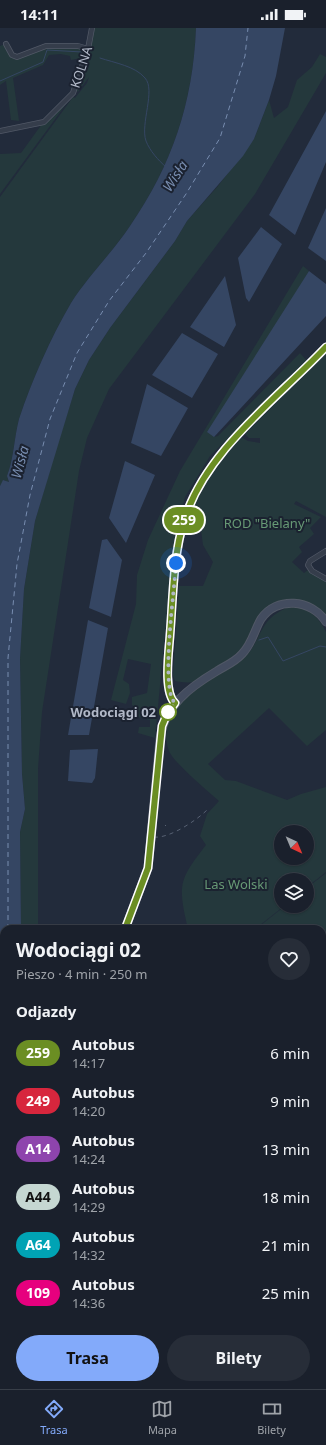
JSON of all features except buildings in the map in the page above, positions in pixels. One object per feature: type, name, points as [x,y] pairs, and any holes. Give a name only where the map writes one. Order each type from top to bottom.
[{"type":"main road","points":[[175,703],[172,700],[168,679],[171,626],[181,532],[192,500],[204,475],[221,453],[326,347]]},
{"type":"main road","points":[[127,925],[148,868],[162,726],[167,714],[175,703],[207,677],[242,655],[251,642],[261,619],[269,611],[288,603],[302,604],[317,611],[326,622]]},
{"type":"street","name":"KOLNA","points":[[0,131],[44,122],[73,93],[88,49],[92,28]]},
{"type":"street","points":[[6,44],[12,55],[19,58],[46,46],[78,46],[88,49]]},
{"type":"street","points":[[326,551],[310,561],[308,566],[312,571],[326,579]]},
{"type":"green space","points":[[94,28],[196,28],[194,56],[185,108],[169,156],[145,203],[116,246],[92,274],[71,303],[56,331],[30,389],[19,419],[7,476],[9,483],[4,480],[0,486],[0,197],[73,97],[75,98],[87,83],[89,77],[78,92],[76,89]]},
{"type":"green space","points":[[5,44],[12,57],[16,59],[50,48],[67,47],[86,50],[81,58],[71,60],[70,56],[61,54],[49,55],[43,65],[13,78],[19,121],[11,120],[6,81],[0,85],[0,46]]},
{"type":"green space","points":[[320,54],[326,57],[326,73],[255,194],[109,389],[87,438],[79,471],[42,712],[38,769],[38,925],[21,925],[20,832],[25,809],[22,774],[20,659],[24,589],[35,521],[75,389],[89,360],[110,328],[175,241],[187,221],[218,186],[254,139],[269,100],[274,118],[288,107],[297,80],[312,67]]},
{"type":"green space","points":[[72,96],[0,194],[0,154],[21,153],[42,124]]},
{"type":"green space","points":[[303,266],[309,271],[214,437],[218,436],[300,353],[307,361],[210,456],[185,497],[177,527],[172,559],[155,738],[138,733],[139,727],[150,727],[150,720],[138,717],[138,710],[132,705],[132,697],[147,693],[151,664],[128,659],[123,680],[129,684],[130,693],[126,704],[111,700],[136,604],[137,575],[148,540],[180,471]]},
{"type":"green space","name":"ROD \"Bielany\"","points":[[326,351],[326,517],[296,501],[294,504],[321,517],[310,528],[314,534],[299,547],[302,552],[292,562],[304,573],[308,570],[326,580],[326,616],[314,606],[306,602],[291,600],[279,602],[270,606],[258,618],[245,644],[238,652],[196,681],[175,681],[173,675],[179,586],[203,586],[213,562],[203,545],[201,530],[195,524],[201,508],[193,505],[214,469],[241,437],[248,441],[260,443],[260,438],[249,438],[245,434]]},
{"type":"green space","name":"Las Wolski","points":[[289,607],[295,607],[311,613],[323,626],[326,632],[326,730],[307,746],[269,708],[208,764],[225,780],[236,781],[287,800],[301,794],[326,787],[326,872],[314,881],[314,873],[274,873],[275,913],[260,925],[187,925],[182,893],[185,876],[206,845],[200,836],[207,814],[219,801],[192,777],[172,756],[169,751],[166,738],[167,727],[171,716],[186,698],[219,674],[236,665],[249,653],[265,624],[278,612]]},
{"type":"green space","points":[[326,873],[326,925],[261,925],[276,913],[314,913],[314,882]]},
{"type":"water","name":"Wisła","points":[[196,28],[285,28],[276,76],[269,100],[254,139],[243,156],[187,221],[175,241],[110,328],[89,360],[75,389],[35,521],[24,589],[20,659],[22,774],[25,809],[20,832],[21,925],[0,925],[0,486],[3,480],[9,482],[7,476],[19,419],[30,389],[56,331],[71,303],[92,274],[116,246],[145,203],[169,156],[185,108],[194,56]]},
{"type":"water","points":[[326,111],[326,162],[295,235],[269,215]]},
{"type":"water","points":[[326,208],[326,261],[308,248]]},
{"type":"water","points":[[261,227],[282,244],[249,302],[246,298],[238,258]]},
{"type":"water","points":[[309,271],[326,284],[326,316],[214,437],[207,432]]},
{"type":"water","points":[[225,276],[236,325],[224,347],[190,327]]},
{"type":"water","points":[[182,333],[218,354],[192,398],[152,375]]},
{"type":"water","points":[[147,384],[188,408],[161,456],[131,443]]},
{"type":"water","points":[[125,461],[155,475],[126,543],[109,518]]},
{"type":"water","points":[[107,539],[122,560],[111,617],[89,608],[102,540]]},
{"type":"water","points":[[88,620],[108,628],[89,735],[68,735]]},
{"type":"water","points":[[98,749],[95,778],[92,783],[68,781],[70,750]]},
{"type":"waterway","points":[[0,81],[43,62],[47,50],[82,52]]},
{"type":"waterway","name":"Wisła","points":[[100,58],[130,68],[145,78],[148,83],[149,91],[145,126],[146,141],[154,155],[166,167]]},
{"type":"waterway","points":[[259,640],[268,637],[283,661],[320,646],[326,647]]},
{"type":"ferry route","points":[[8,925],[8,658],[17,564],[30,495],[50,419],[77,353],[109,301],[146,253],[186,194],[220,138],[245,56],[248,28]]},
{"type":"railway","points":[[154,837],[160,837],[175,832],[197,819],[207,810]]},
{"type":"bus line","name":"259","points":[[127,925],[148,868],[162,726],[167,714],[175,703],[171,696],[168,679],[168,664],[176,563],[184,521],[197,488],[204,475],[221,453],[326,347]]},
{"type":"place","name":"Wodociągi 02","points":[[168,712]]},
{"type":"route","points":[[168,712],[175,703],[171,696],[168,679],[168,664],[176,563]]}]
